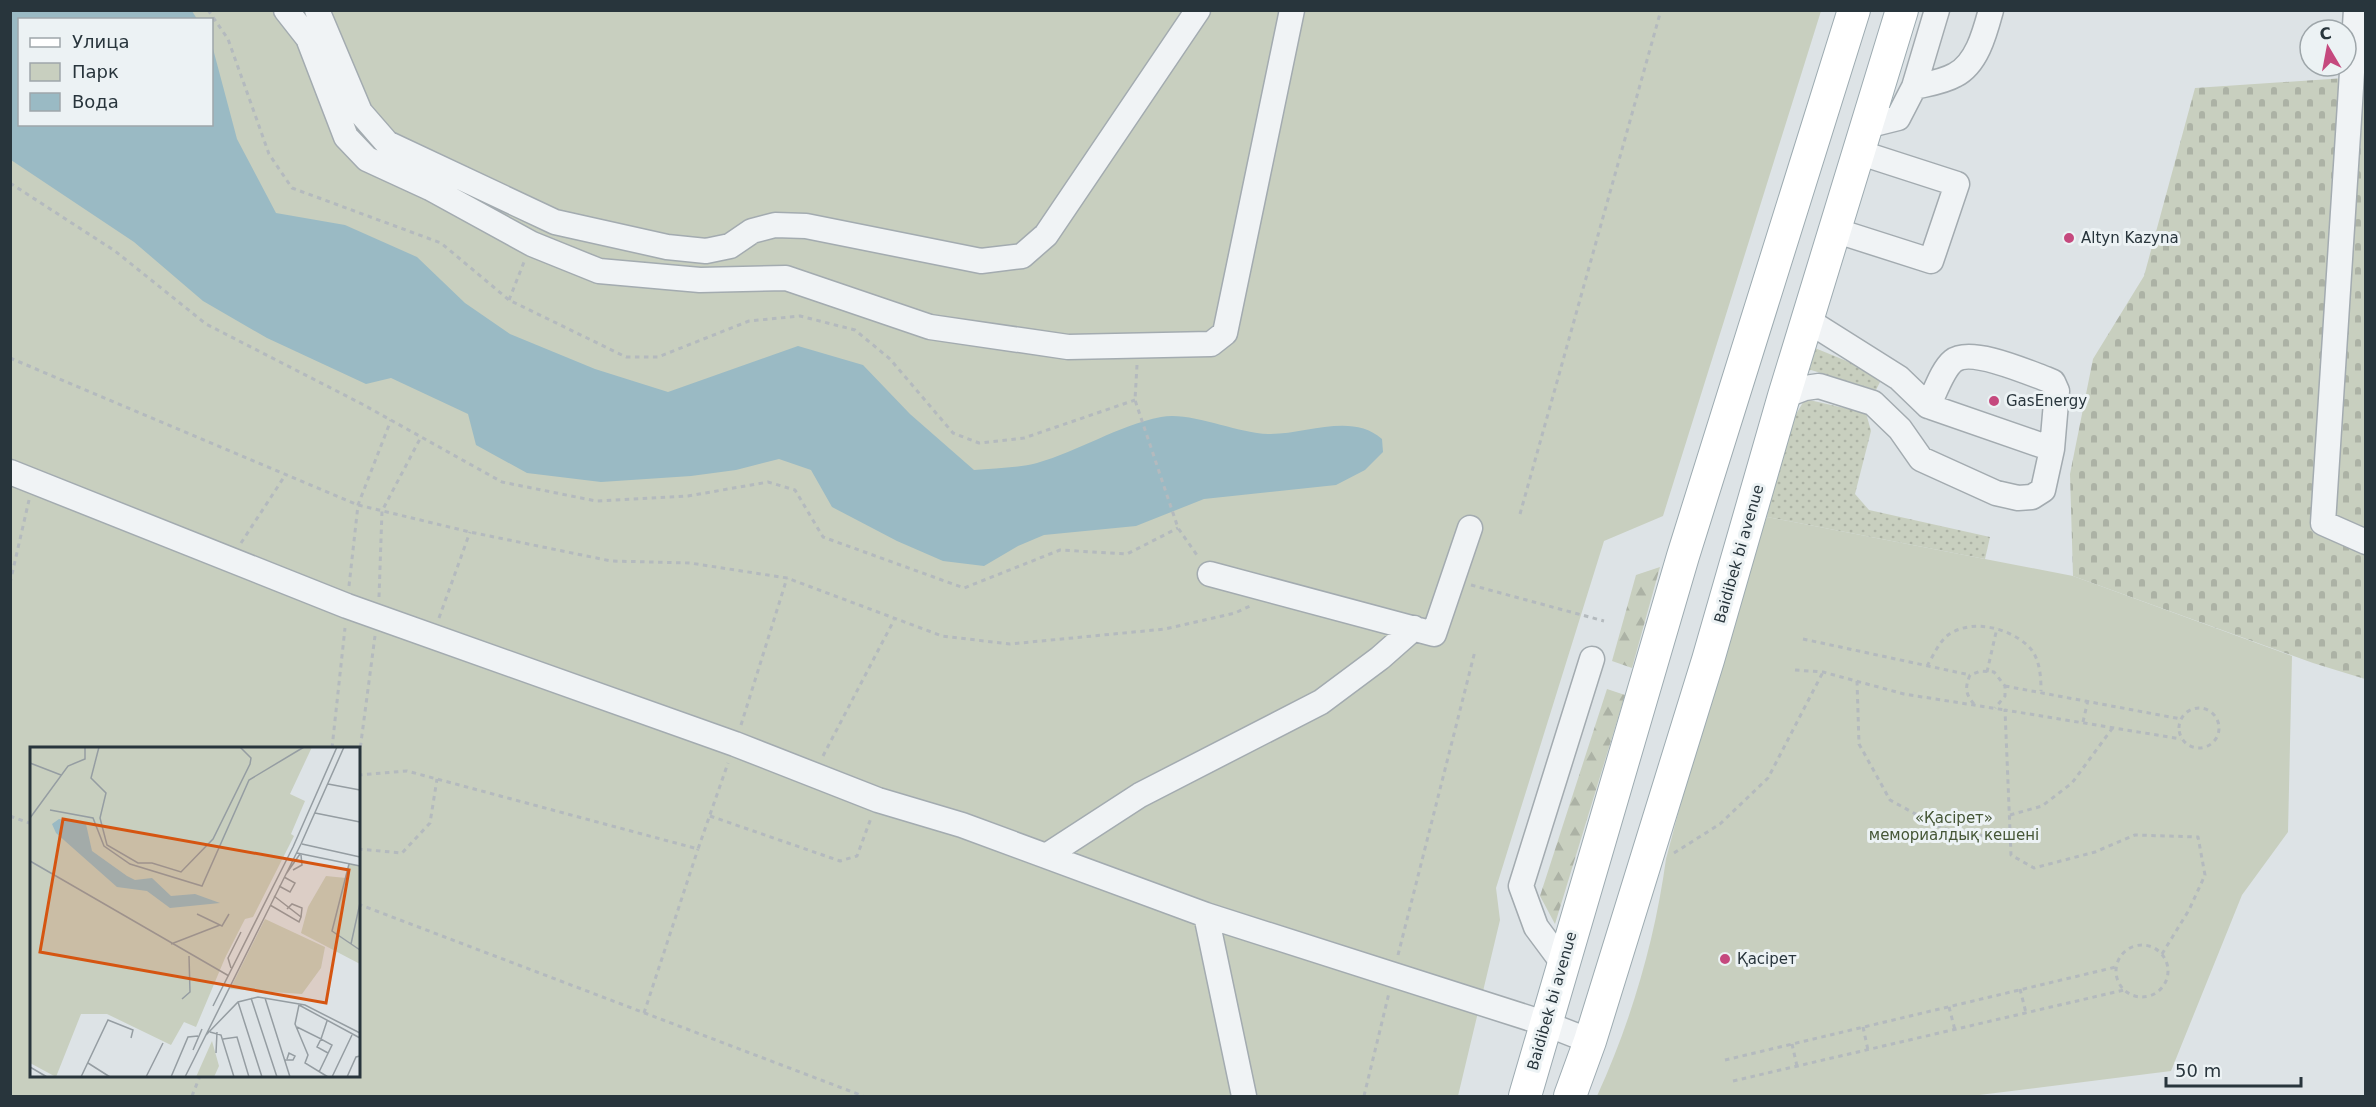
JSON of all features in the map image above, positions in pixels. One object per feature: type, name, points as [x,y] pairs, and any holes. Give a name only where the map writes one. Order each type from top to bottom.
[{"type":"main road","name":"Baidibek bi avenue","points":[[1525,1096],[1544,1023],[1683,556],[1854,10]]},
{"type":"main road","name":"Baidibek bi avenue","points":[[1570,1096],[1590,1041],[1708,660],[1784,396],[1902,10]]},
{"type":"lane","points":[[286,10],[308,38],[346,137],[367,159],[430,188],[532,244],[599,271],[699,280],[786,279],[930,327],[1068,347],[1137,348],[1211,344],[1225,333],[1292,10]]},
{"type":"lane","points":[[317,10],[360,112],[387,143],[555,222],[667,247],[706,251],[730,246],[752,231],[775,225],[806,226],[981,261],[1022,256],[1046,235],[1198,10]]},
{"type":"lane","points":[[1862,139],[1898,118],[1914,87],[1937,10]]},
{"type":"lane","points":[[1914,87],[1956,75],[1972,60],[1985,33],[1990,10]]},
{"type":"lane","points":[[2356,10],[2323,523],[2366,542]]},
{"type":"lane","points":[[1834,230],[1931,261],[1957,184],[1862,139]]},
{"type":"lane","points":[[1807,320],[1899,378],[1928,406],[2052,449]]},
{"type":"lane","points":[[1784,396],[1805,388],[1819,386],[1873,403],[1900,429],[1921,459],[1964,481],[2018,498],[2032,497],[2043,490],[2052,449],[2057,391],[2053,382],[2003,364],[1971,356],[1952,361],[1928,406]]},
{"type":"lane","points":[[10,472],[347,606],[735,744],[878,800],[962,825],[1206,915],[1544,1023],[1590,1041]]},
{"type":"lane","points":[[1210,574],[1434,634],[1470,528]]},
{"type":"lane","points":[[1046,856],[1140,795],[1322,702],[1380,658],[1414,628]]},
{"type":"lane","points":[[1562,962],[1536,927],[1521,886],[1592,659]]},
{"type":"lane","points":[[1206,915],[1244,1096]]},
{"type":"path","points":[[1520,514],[1661,10]]},
{"type":"path","points":[[10,183],[115,251],[206,324],[391,420],[502,482],[596,501],[688,496],[768,482],[795,490],[823,537],[964,588],[1060,550],[1127,554],[1178,528]]},
{"type":"path","points":[[1137,348],[1135,400],[1178,528],[1210,574]]},
{"type":"path","points":[[10,358],[358,505],[470,532],[611,561],[690,563],[787,578],[894,620],[942,636],[1010,644],[1165,629],[1235,613],[1278,592]]},
{"type":"path","points":[[332,747],[358,505],[391,420]]},
{"type":"path","points":[[230,559],[286,474]]},
{"type":"path","points":[[10,583],[33,481]]},
{"type":"path","points":[[432,636],[470,532]]},
{"type":"path","points":[[644,1013],[735,744],[787,578]]},
{"type":"path","points":[[1488,590],[1604,621]]},
{"type":"path","points":[[813,774],[894,620]]},
{"type":"path","points":[[1927,666],[1948,634],[1967,628],[1992,626],[2030,648],[2040,669],[2041,691]]},
{"type":"path","points":[[1987,672],[1997,628]]},
{"type":"path","points":[[1803,639],[1970,675],[1994,672],[2005,686],[2005,696],[1995,708]]},
{"type":"path","points":[[1364,1096],[1475,651]]},
{"type":"path","points":[[1795,670],[1823,672],[1918,697],[2114,726],[2181,739],[2195,749],[2211,746],[2220,732],[2217,716],[2204,707],[2188,710],[2178,723],[2181,739]]},
{"type":"path","points":[[1666,859],[1720,825],[1768,778],[1823,672]]},
{"type":"path","points":[[1970,675],[1965,686],[1968,698],[1975,705]]},
{"type":"path","points":[[1857,681],[1859,744],[1890,800],[1941,828],[2011,842]]},
{"type":"path","points":[[2005,686],[2181,719]]},
{"type":"path","points":[[2083,722],[2088,700]]},
{"type":"path","points":[[2005,710],[2011,855],[2034,868],[2095,852],[2135,835],[2198,837],[2205,875],[2189,910],[2162,954]]},
{"type":"path","points":[[2009,816],[2042,806],[2072,783],[2114,726]]},
{"type":"path","points":[[360,775],[407,771],[698,849]]},
{"type":"path","points":[[360,849],[402,853],[430,823],[437,779]]},
{"type":"path","points":[[710,816],[840,861],[857,856],[878,800]]},
{"type":"path","points":[[10,816],[30,823]]},
{"type":"path","points":[[360,905],[863,1096]]},
{"type":"path","points":[[2139,945],[2148,945],[2162,954],[2168,970],[2167,979],[2157,992],[2140,997],[2124,990],[2116,976],[2116,967],[2124,952],[2139,945]]},
{"type":"path","points":[[1725,1060],[2116,967]]},
{"type":"path","points":[[2020,990],[2026,1013]]},
{"type":"path","points":[[1733,1081],[2124,990]]},
{"type":"path","points":[[1949,1007],[1955,1029]]},
{"type":"path","points":[[1863,1027],[1868,1050]]},
{"type":"path","points":[[1792,1044],[1797,1066]]},
{"type":"path","points":[[192,1096],[200,1077]]},
{"type":"green space","points":[[10,11],[1821,11],[1663,516],[1604,541],[1496,888],[1500,920],[1458,1096],[11,1096]]},
{"type":"green space","points":[[2365,11],[2365,679],[2313,663],[2073,576],[2070,474],[2093,359],[2144,276],[2195,88],[2360,77]]},
{"type":"green space","points":[[1810,346],[1876,373],[1881,380],[1876,390],[1811,370],[1798,374]]},
{"type":"green space","points":[[1805,399],[1866,413],[1871,431],[1855,494],[1869,510],[1990,537],[1985,559],[1767,517],[1782,438]]},
{"type":"green space","name":"«Қасірет» мемориалдық кешені","points":[[1767,517],[2073,576],[2292,656],[2288,832],[2242,895],[2171,1071],[1971,1096],[1597,1096],[1621,1039],[1640,980],[1655,920],[1666,859],[1729,621]]},
{"type":"green space","points":[[1660,567],[1632,668],[1612,661],[1636,575]]},
{"type":"green space","points":[[1607,689],[1625,695],[1555,924],[1540,896]]},
{"type":"water","points":[[11,10],[192,11],[196,18],[18,18],[18,126],[213,126],[213,49],[237,139],[276,213],[345,225],[417,257],[465,303],[510,334],[595,369],[668,392],[798,346],[863,365],[910,414],[974,470],[1037,463],[1129,426],[1173,416],[1199,419],[1268,434],[1328,427],[1356,427],[1370,431],[1382,439],[1383,452],[1365,470],[1336,485],[1204,499],[1136,526],[1044,535],[1018,546],[984,566],[943,561],[897,541],[832,507],[811,470],[779,459],[736,470],[691,476],[601,482],[527,473],[476,445],[468,414],[391,378],[366,384],[267,338],[203,301],[134,242],[11,160]]},
{"type":"place","name":"Altyn Kazyna","points":[[2069,238]]},
{"type":"place","name":"GasEnergy","points":[[1994,401]]},
{"type":"place","name":"Қасірет","points":[[1725,959]]}]
